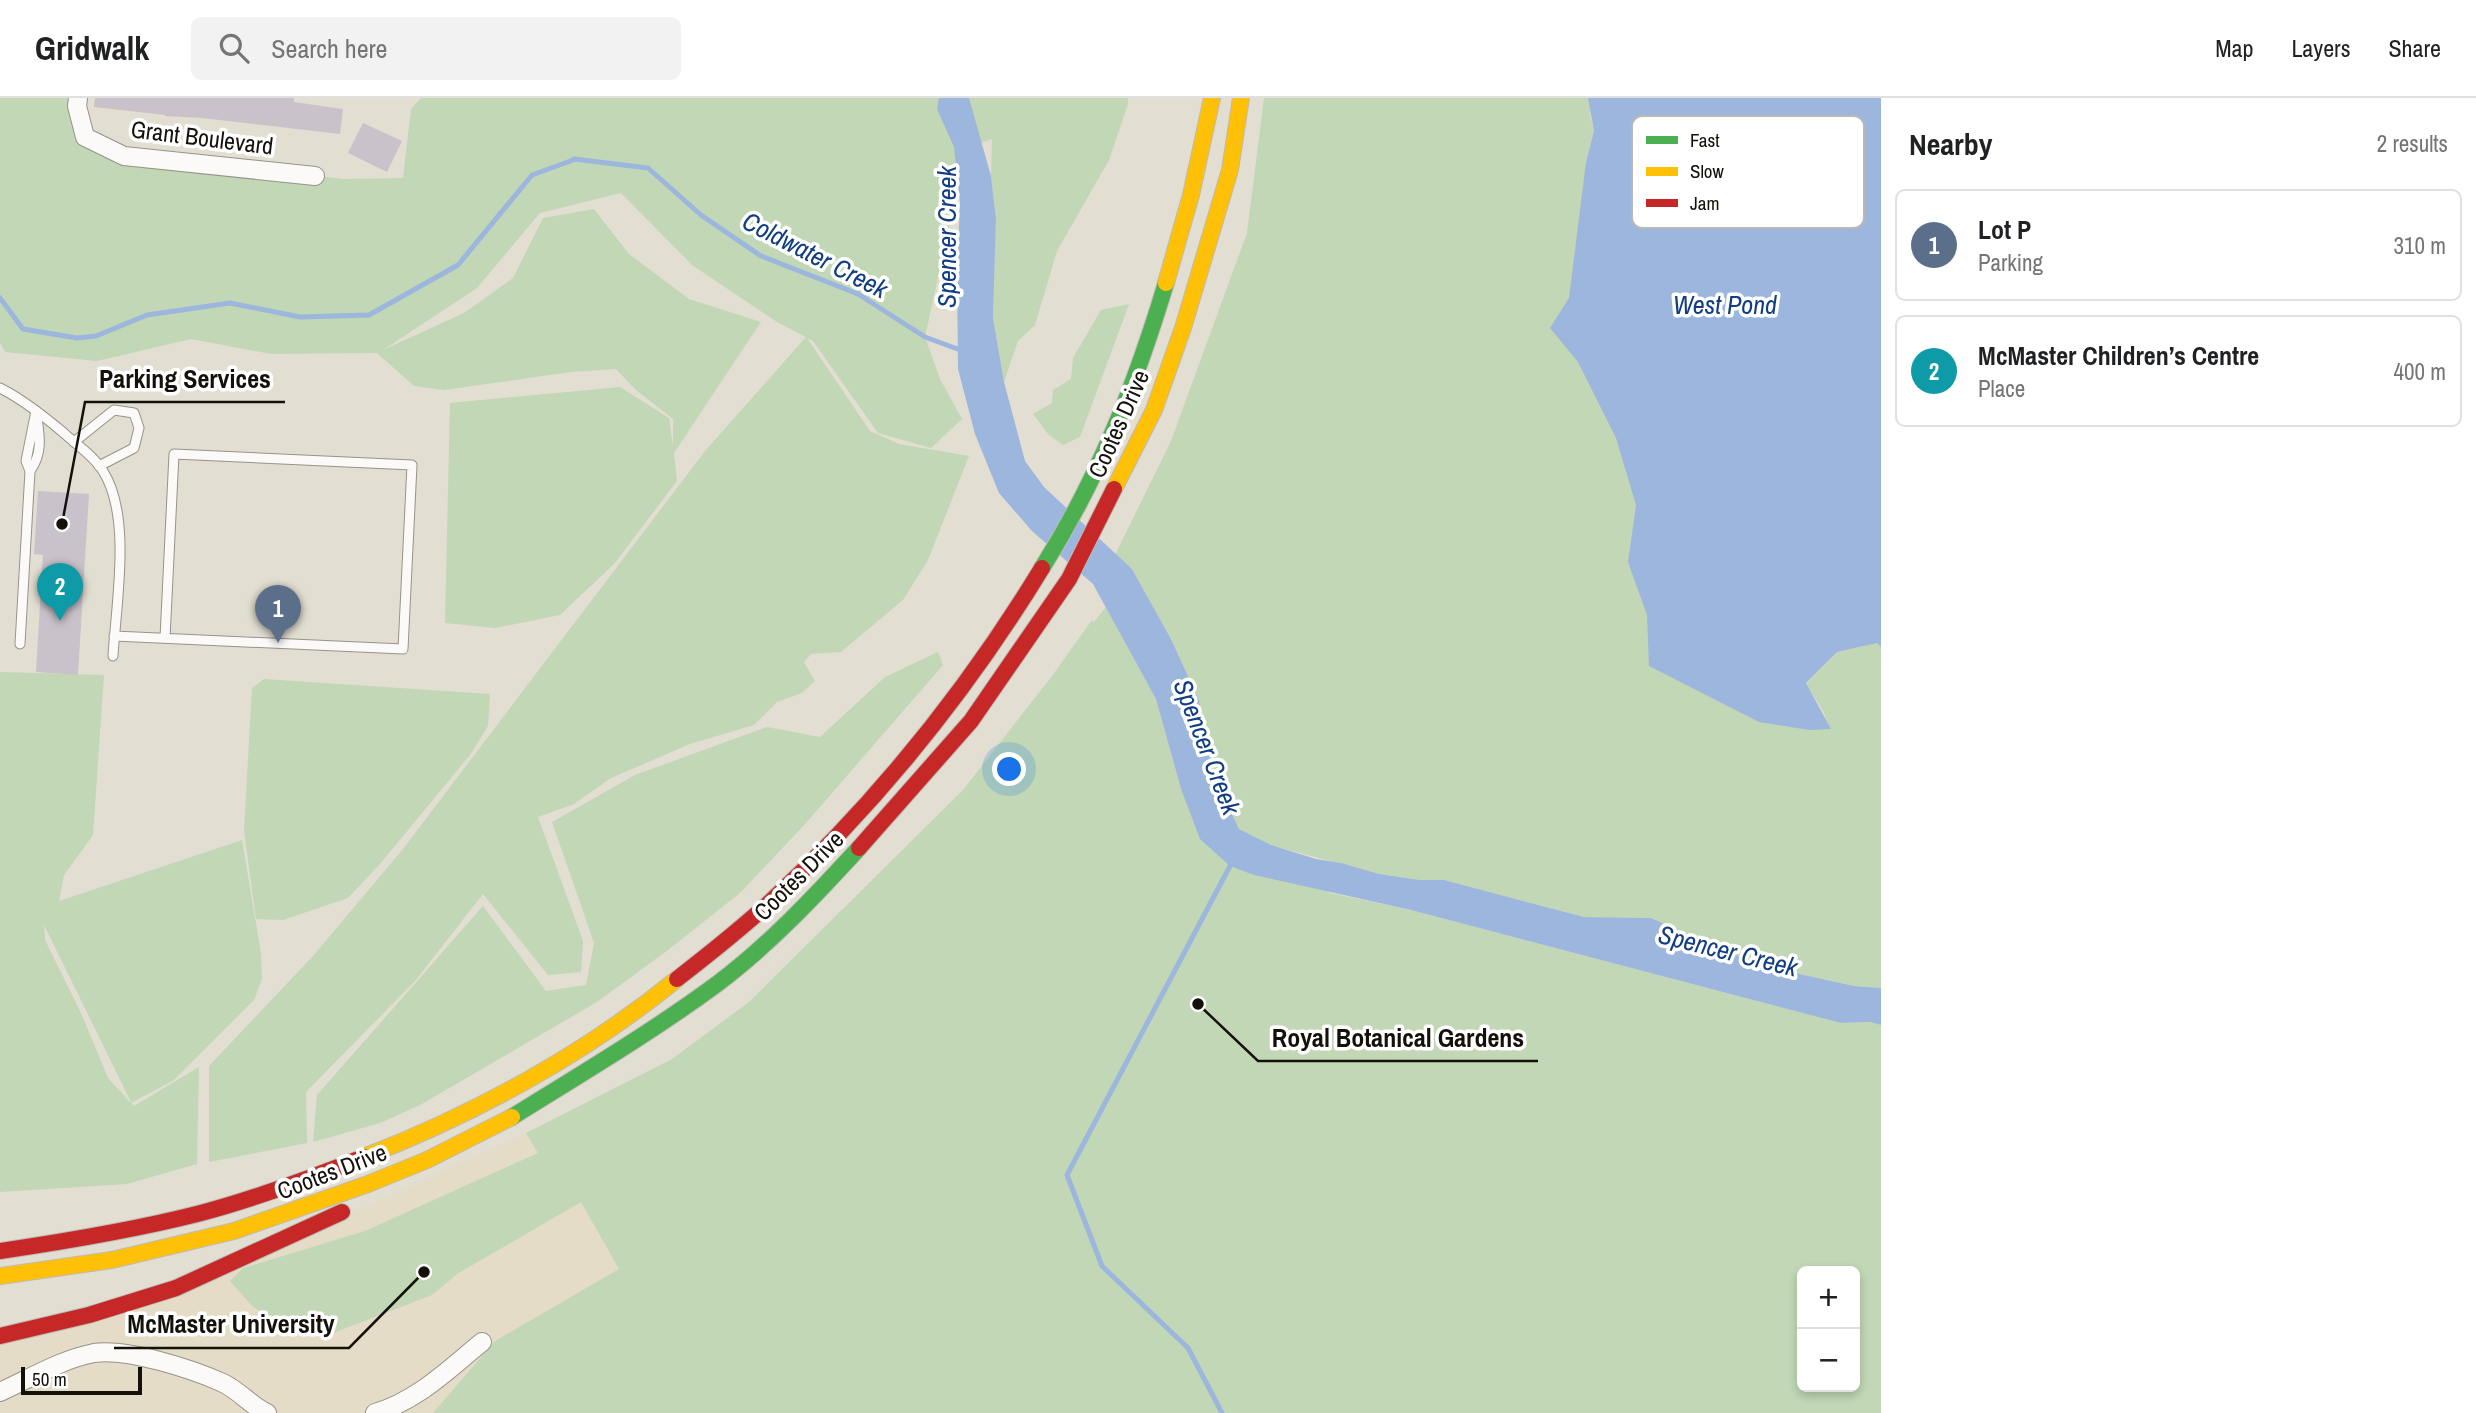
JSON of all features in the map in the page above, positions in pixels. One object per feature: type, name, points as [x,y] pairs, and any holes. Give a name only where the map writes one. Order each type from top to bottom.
[{"type":"main road","name":"Cootes Drive","points":[[0,1248],[31,1247],[138,1229],[201,1213],[358,1162],[469,1111],[571,1053],[654,997],[740,929],[807,866],[902,762],[997,640],[1050,556],[1083,495],[1110,442],[1171,272],[1209,124],[1212,98]]},
{"type":"main road","name":"Cootes Drive","points":[[0,1276],[111,1260],[234,1231],[368,1184],[427,1160],[506,1120],[604,1060],[718,983],[791,919],[858,850],[971,721],[1069,579],[1154,410],[1183,328],[1230,170],[1241,98]]},
{"type":"main road","points":[[0,1336],[97,1314],[178,1287],[360,1204],[467,1150],[506,1120]]},
{"type":"street","name":"Grant Boulevard","points":[[78,98],[77,106],[85,137],[124,156],[315,176]]},
{"type":"street","points":[[375,1413],[403,1402],[425,1388],[482,1342]]},
{"type":"street","points":[[0,1392],[69,1361],[93,1353],[110,1353],[162,1362],[224,1383],[267,1413]]},
{"type":"lane","points":[[0,388],[36,411],[74,442],[99,466],[113,491],[119,521],[113,656]]},
{"type":"lane","points":[[74,442],[114,410],[134,413],[139,428],[134,448],[99,466]]},
{"type":"lane","points":[[20,644],[30,471],[38,460],[40,441],[36,411]]},
{"type":"lane","points":[[114,636],[403,649],[412,465],[174,454],[165,638]]},
{"type":"shaded area","points":[[526,1133],[547,1167],[582,1199],[642,1304],[476,1413],[0,1413],[0,1341],[254,1258]]},
{"type":"green space","points":[[0,98],[84,98],[87,131],[106,148],[342,179],[403,178],[411,109],[421,98],[1128,98],[1128,104],[1109,160],[1057,251],[1035,325],[1018,341],[1004,382],[993,318],[996,219],[991,176],[992,139],[966,148],[925,337],[940,379],[962,419],[931,448],[878,433],[813,341],[807,338],[870,431],[899,444],[969,456],[928,560],[903,600],[841,652],[811,654],[804,662],[815,681],[802,693],[777,702],[754,725],[690,744],[611,778],[574,804],[538,817],[583,941],[581,972],[548,975],[483,894],[415,981],[306,1092],[307,1143],[209,1162],[209,1066],[313,956],[403,849],[705,451],[806,337],[777,322],[692,265],[621,193],[540,213],[477,288],[383,350],[464,313],[513,278],[543,218],[594,209],[629,254],[689,299],[761,322],[674,453],[677,481],[614,564],[560,615],[495,628],[445,623],[450,403],[620,387],[669,418],[673,446],[673,419],[636,390],[616,369],[571,372],[444,390],[414,386],[377,353],[271,354],[191,339],[97,361],[5,352],[0,343]]},
{"type":"green space","points":[[1264,98],[1597,98],[1590,114],[1594,131],[1586,162],[1661,442],[1830,729],[1823,711],[1806,684],[1837,652],[1864,646],[1881,603],[1881,988],[1854,986],[1759,965],[1651,918],[1584,917],[1444,880],[1420,880],[1379,874],[1270,845],[1239,829],[1212,773],[1199,700],[1171,639],[1132,569],[1115,555],[1171,441],[1247,233]]},
{"type":"green space","points":[[1129,304],[1080,437],[1063,445],[1048,434],[1033,414],[1052,403],[1053,390],[1071,379],[1073,358],[1101,310]]},
{"type":"green space","points":[[1106,607],[1156,699],[1181,789],[1330,893],[1411,910],[1841,1023],[1870,1022],[1881,1025],[1881,1413],[433,1413],[495,1341],[619,1269],[581,1202],[457,1274],[432,1295],[328,1335],[282,1325],[253,1307],[230,1281],[243,1268],[365,1231],[538,1153],[526,1133],[672,1059],[749,1002],[963,790],[1092,620],[1094,622]]},
{"type":"green space","points":[[938,652],[943,665],[806,823],[740,893],[668,950],[597,1002],[420,1105],[380,1123],[313,1142],[317,1095],[483,906],[546,991],[586,985],[594,943],[552,822],[635,775],[767,727],[820,737],[885,677]]},
{"type":"green space","points":[[0,672],[104,675],[93,835],[64,875],[59,901],[242,840],[261,953],[262,979],[254,1000],[174,1080],[131,1103],[134,1106],[199,1067],[197,1164],[127,1184],[0,1192]],"holes":[[[44,925],[131,1102],[108,1078],[81,1013],[45,940]]]},
{"type":"green space","points":[[264,679],[490,694],[488,726],[470,755],[380,864],[348,898],[283,920],[256,919],[244,831],[252,688]]},
{"type":"water","name":"Spencer Creek","points":[[939,98],[969,98],[991,176],[996,219],[993,318],[1004,382],[1025,461],[1044,487],[1132,569],[1171,639],[1199,700],[1212,773],[1239,829],[1271,845],[1379,874],[1420,880],[1444,880],[1584,917],[1651,918],[1759,965],[1854,986],[1881,988],[1881,1025],[1870,1022],[1841,1023],[1411,910],[1254,875],[1230,866],[1200,839],[1181,789],[1156,699],[1093,584],[1032,531],[999,493],[975,434],[958,369],[957,273],[960,202],[954,147],[937,109]]},
{"type":"water","name":"West Pond","points":[[1588,98],[1881,98],[1881,647],[1877,643],[1837,652],[1806,683],[1831,729],[1809,730],[1759,722],[1649,666],[1647,615],[1628,562],[1636,505],[1616,438],[1578,362],[1550,328],[1569,298],[1586,162],[1594,131]]},
{"type":"building","points":[[95,98],[294,98],[294,102],[343,109],[340,134],[94,107]]},
{"type":"building","points":[[363,123],[402,141],[387,172],[348,153]]},
{"type":"building","points":[[38,491],[89,494],[78,675],[36,672],[43,555],[34,554]]},
{"type":"waterway","name":"Coldwater Creek","points":[[574,159],[648,168],[701,215],[761,256],[858,294],[925,337],[963,351]]},
{"type":"waterway","name":"Coldwater Creek","points":[[0,298],[23,329],[77,338],[96,336],[147,315],[230,303],[300,317],[369,315],[458,265],[532,175],[576,159]]},
{"type":"waterway","points":[[1222,1413],[1188,1348],[1102,1266],[1067,1175],[1230,866]]},
{"type":"traffic: fast","points":[[1042,568],[1081,500],[1114,430],[1142,358],[1166,283]]},
{"type":"traffic: fast","points":[[512,1117],[642,1036],[717,984],[773,936],[859,848]]},
{"type":"traffic: slow","points":[[1166,283],[1191,195],[1212,98]]},
{"type":"traffic: slow","points":[[1114,489],[1154,410],[1183,328],[1230,170],[1241,98]]},
{"type":"traffic: slow","points":[[364,1157],[447,1122],[528,1080],[605,1032],[677,979]]},
{"type":"traffic: slow","points":[[0,1276],[112,1260],[234,1231],[368,1184],[427,1160],[512,1117]]},
{"type":"traffic: jam","points":[[859,848],[971,721],[1069,579],[1114,489]]},
{"type":"traffic: jam","points":[[677,979],[767,905],[881,788],[950,703],[1042,568]]},
{"type":"traffic: jam","points":[[0,1251],[101,1235],[201,1213],[284,1187],[364,1157]]},
{"type":"traffic: jam","points":[[0,1336],[89,1315],[176,1288],[342,1212]]},
{"type":"place","name":"Parking Services","points":[[62,524]]},
{"type":"place","name":"McMaster Children’s Centre","points":[[60,621]]},
{"type":"place","name":"Lot P","points":[[278,643]]},
{"type":"place","name":"Royal Botanical Gardens","points":[[1198,1004]]},
{"type":"place","name":"McMaster University","points":[[424,1272]]}]
